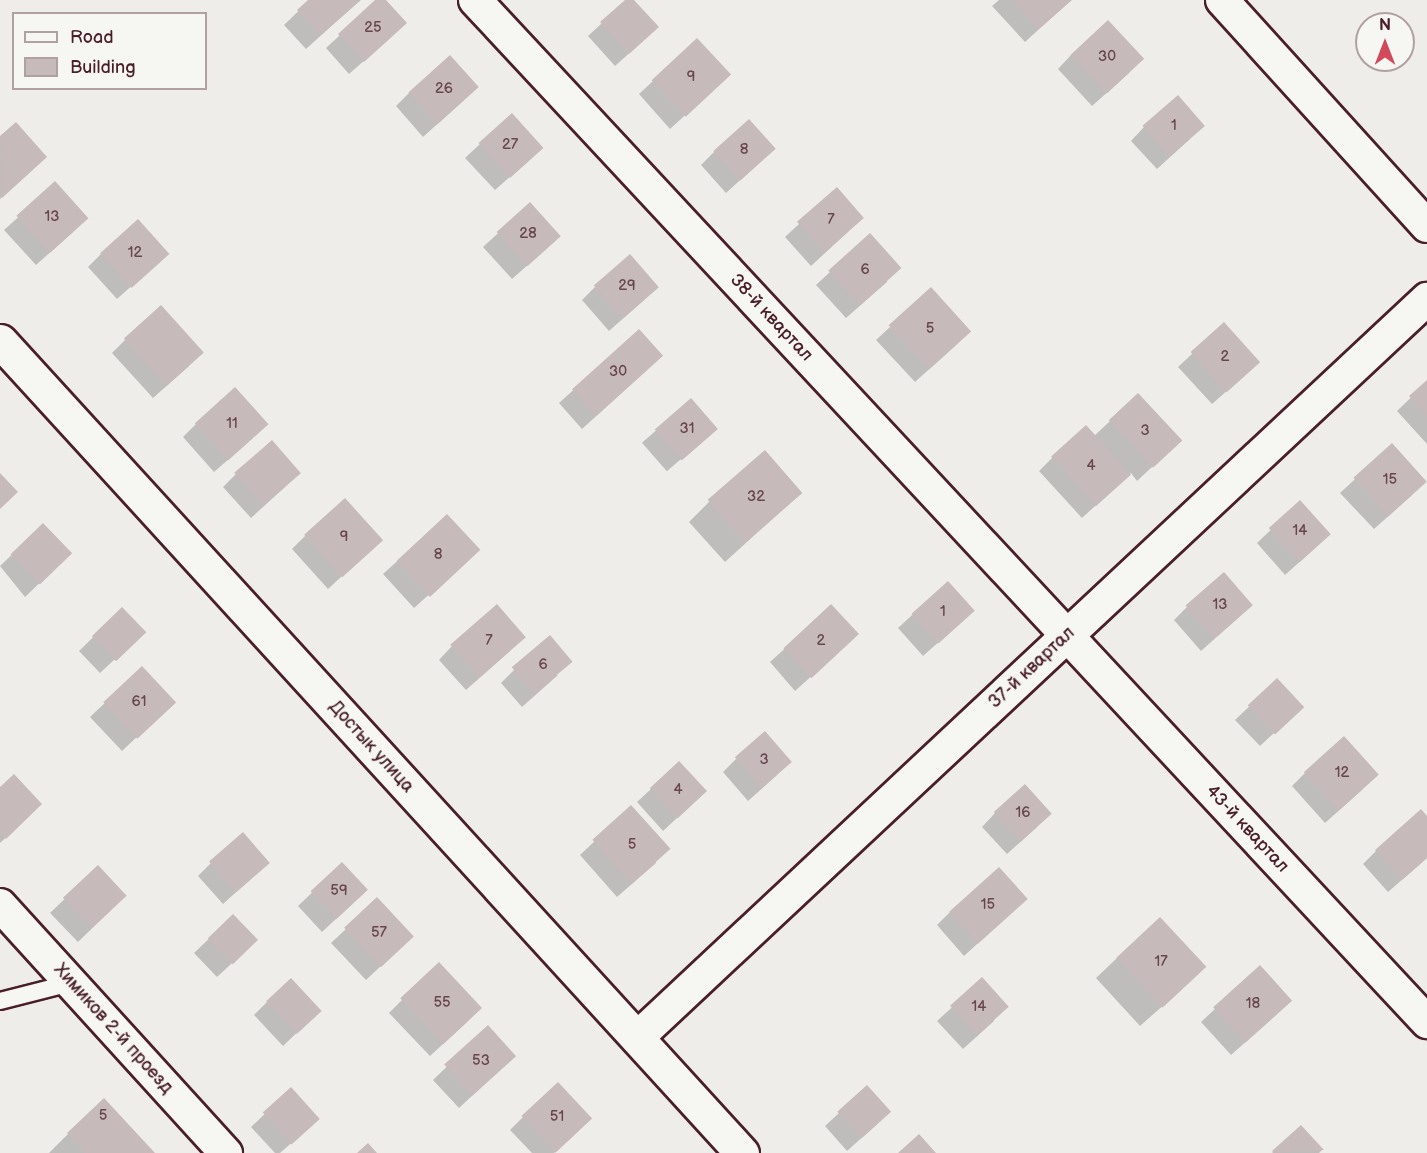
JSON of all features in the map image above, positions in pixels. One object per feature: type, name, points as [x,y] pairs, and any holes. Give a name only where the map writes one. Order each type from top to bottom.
[{"type":"street","name":"38-й квартал","points":[[475,0],[1066,636]]},
{"type":"street","points":[[1222,0],[1427,226]]},
{"type":"street","name":"37-й квартал","points":[[636,1038],[1427,299]]},
{"type":"street","name":"Достык улица","points":[[0,341],[742,1153]]},
{"type":"street","name":"43-й квартал","points":[[1066,636],[1427,1022]]},
{"type":"street","name":"Химиков 2-й проезд","points":[[0,904],[226,1153]]},
{"type":"lane","points":[[0,1001],[71,983]]},
{"type":"building","points":[[308,0],[361,0],[320,36],[297,10]]},
{"type":"building","points":[[375,0],[386,0],[407,23],[364,62],[338,34]]},
{"type":"building","points":[[625,0],[634,0],[659,27],[629,54],[600,22]]},
{"type":"building","points":[[1012,0],[1072,0],[1039,29]]},
{"type":"building","points":[[1108,20],[1144,59],[1107,94],[1071,55]]},
{"type":"building","points":[[697,38],[731,75],[686,117],[652,80]]},
{"type":"building","points":[[450,55],[479,87],[437,124],[408,92]]},
{"type":"building","points":[[1178,95],[1205,126],[1169,157],[1143,126]]},
{"type":"building","points":[[512,113],[543,148],[510,178],[479,143]]},
{"type":"building","points":[[749,119],[776,149],[740,181],[713,151]]},
{"type":"building","points":[[16,122],[47,157],[2,198],[0,136]]},
{"type":"building","points":[[55,181],[88,218],[50,253],[16,216]]},
{"type":"building","points":[[837,187],[864,218],[824,253],[797,222]]},
{"type":"building","points":[[530,202],[561,236],[527,266],[497,232]]},
{"type":"building","points":[[138,219],[169,254],[132,288],[100,253]]},
{"type":"building","points":[[870,233],[901,268],[860,305],[828,270]]},
{"type":"building","points":[[630,254],[659,287],[623,319],[594,285]]},
{"type":"building","points":[[931,287],[971,332],[929,370],[889,325]]},
{"type":"building","points":[[161,305],[204,353],[167,386],[124,338]]},
{"type":"building","points":[[1224,322],[1260,362],[1227,392],[1191,352]]},
{"type":"building","points":[[639,329],[663,356],[596,416],[572,389]]},
{"type":"building","points":[[1427,380],[1427,416],[1409,396]]},
{"type":"building","points":[[235,387],[268,424],[228,460],[195,423]]},
{"type":"building","points":[[1138,393],[1182,441],[1153,468],[1109,420]]},
{"type":"building","points":[[691,398],[718,429],[682,460],[655,429]]},
{"type":"building","points":[[1086,425],[1131,475],[1096,506],[1051,456]]},
{"type":"building","points":[[272,440],[301,473],[263,506],[234,473]]},
{"type":"building","points":[[1392,443],[1427,482],[1388,516],[1353,478]]},
{"type":"building","points":[[765,450],[802,493],[745,543],[708,500]]},
{"type":"building","points":[[0,473],[18,492],[0,509]]},
{"type":"building","points":[[345,498],[383,540],[342,577],[304,535]]},
{"type":"building","points":[[1300,500],[1331,534],[1300,562],[1269,528]]},
{"type":"building","points":[[447,514],[480,550],[430,597],[397,561]]},
{"type":"building","points":[[43,523],[72,553],[40,584],[11,554]]},
{"type":"building","points":[[1224,572],[1253,605],[1214,639],[1186,605]]},
{"type":"building","points":[[948,581],[975,611],[938,644],[912,614]]},
{"type":"building","points":[[497,604],[526,637],[479,678],[450,645]]},
{"type":"building","points":[[831,604],[859,634],[811,678],[783,648]]},
{"type":"building","points":[[122,607],[146,632],[116,661],[92,636]]},
{"type":"building","points":[[550,635],[572,662],[534,694],[512,667]]},
{"type":"building","points":[[142,666],[176,703],[137,739],[103,702]]},
{"type":"building","points":[[1277,678],[1304,707],[1275,735],[1248,705]]},
{"type":"building","points":[[765,731],[792,762],[762,788],[735,757]]},
{"type":"building","points":[[1344,736],[1379,775],[1339,811],[1304,772]]},
{"type":"building","points":[[679,761],[707,791],[678,818],[650,788]]},
{"type":"building","points":[[14,774],[42,804],[6,839],[0,833],[0,787]]},
{"type":"building","points":[[1025,784],[1052,814],[1021,842],[994,812]]},
{"type":"building","points":[[631,805],[670,849],[632,884],[592,840]]},
{"type":"building","points":[[1421,809],[1427,816],[1427,858],[1402,880],[1375,850]]},
{"type":"building","points":[[243,832],[270,863],[236,892],[209,862]]},
{"type":"building","points":[[342,862],[368,890],[336,919],[311,891]]},
{"type":"building","points":[[98,865],[127,896],[92,928],[63,898]]},
{"type":"building","points":[[999,867],[1028,899],[978,944],[949,912]]},
{"type":"building","points":[[377,897],[414,936],[381,967],[344,928]]},
{"type":"building","points":[[233,914],[258,940],[233,964],[208,938]]},
{"type":"building","points":[[1160,917],[1206,967],[1162,1008],[1116,958]]},
{"type":"building","points":[[439,962],[482,1008],[443,1044],[400,998]]},
{"type":"building","points":[[1260,965],[1292,1001],[1245,1043],[1213,1007]]},
{"type":"building","points":[[982,977],[1009,1007],[977,1035],[950,1006]]},
{"type":"building","points":[[291,978],[322,1011],[297,1034],[266,1001]]},
{"type":"building","points":[[488,1025],[516,1056],[472,1096],[444,1064]]},
{"type":"building","points":[[558,1082],[592,1119],[556,1153],[521,1116]]},
{"type":"building","points":[[867,1085],[891,1112],[861,1139],[837,1112]]},
{"type":"building","points":[[291,1087],[320,1119],[292,1144],[263,1112]]},
{"type":"building","points":[[104,1098],[155,1153],[86,1153],[67,1133]]},
{"type":"building","points":[[1301,1125],[1324,1150],[1274,1153],[1272,1151]]},
{"type":"building","points":[[919,1134],[936,1153],[898,1153]]},
{"type":"building","points":[[368,1143],[377,1153],[357,1153]]}]
